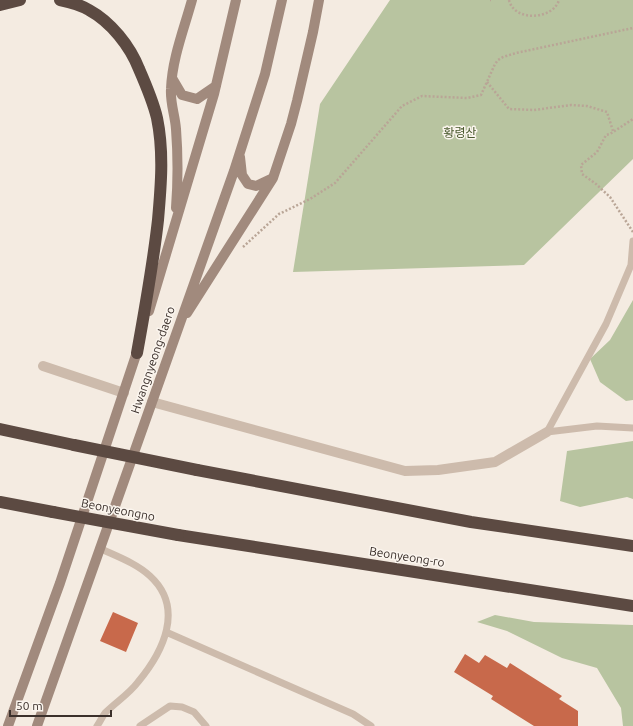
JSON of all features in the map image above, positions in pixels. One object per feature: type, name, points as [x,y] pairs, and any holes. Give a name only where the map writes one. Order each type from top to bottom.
[{"type":"highway","points":[[0,5],[20,0]]},
{"type":"highway","points":[[60,0],[89,9],[109,25],[125,42],[136,61],[157,117],[161,148],[161,190],[153,259],[137,352]]},
{"type":"highway","points":[[0,423],[36,438]]},
{"type":"highway","points":[[0,430],[197,470],[471,522],[633,546]]},
{"type":"highway","name":"Beonyeongno","points":[[0,502],[178,535]]},
{"type":"highway","name":"Beonyeong-ro","points":[[178,535],[633,606]]},
{"type":"main road","points":[[173,232],[177,207],[177,154],[176,127],[171,103],[172,78],[192,0]]},
{"type":"main road","name":"Hwangnyeong-daero","points":[[8,726],[60,583],[137,352],[216,86],[236,0]]},
{"type":"main road","name":"Hwangnyeong-daero","points":[[36,726],[239,154],[265,74],[282,0]]},
{"type":"main road","points":[[178,328],[273,178],[291,124],[319,0]]},
{"type":"main road","points":[[172,78],[182,94],[198,99],[216,86]]},
{"type":"main road","points":[[239,154],[242,175],[248,184],[256,186],[273,178]]},
{"type":"street","points":[[43,366],[124,393]]},
{"type":"street","points":[[152,402],[405,472],[438,470],[495,462],[547,432]]},
{"type":"lane","points":[[547,432],[606,324],[631,265],[633,241]]},
{"type":"lane","points":[[547,432],[596,426],[633,428]]},
{"type":"lane","points":[[97,726],[105,714],[138,682],[158,653],[166,632],[169,614],[166,600],[161,589],[150,576],[134,565],[99,548]]},
{"type":"lane","points":[[166,632],[353,714],[371,726]]},
{"type":"lane","points":[[140,726],[170,706],[182,707],[194,712],[206,726]]},
{"type":"path","points":[[510,0],[514,10],[518,13],[538,15],[552,10],[557,5],[559,0]]},
{"type":"path","points":[[225,253],[245,247],[279,214],[310,199],[335,183],[402,106],[422,96],[467,98],[481,95],[495,64],[503,57],[633,28]]},
{"type":"path","points":[[487,82],[509,109],[534,110],[571,105],[587,106],[607,112],[613,131]]},
{"type":"path","points":[[633,119],[606,135],[597,152],[581,165],[582,174],[610,197],[633,233]]},
{"type":"green space","name":"황령산","points":[[390,0],[633,0],[633,159],[524,265],[293,272],[320,104]]},
{"type":"green space","points":[[633,300],[633,400],[626,401],[600,382],[590,359],[610,340]]},
{"type":"green space","points":[[633,441],[633,499],[627,497],[580,507],[560,501],[567,451]]},
{"type":"green space","points":[[495,615],[534,622],[633,625],[633,726],[623,726],[621,708],[597,668],[562,658],[507,631],[477,622]]},
{"type":"building","points":[[113,612],[138,623],[126,652],[100,641]]},
{"type":"building","points":[[465,654],[479,663],[485,655],[507,668],[510,663],[562,696],[559,699],[578,711],[578,726],[534,726],[491,699],[493,696],[454,672]]}]
